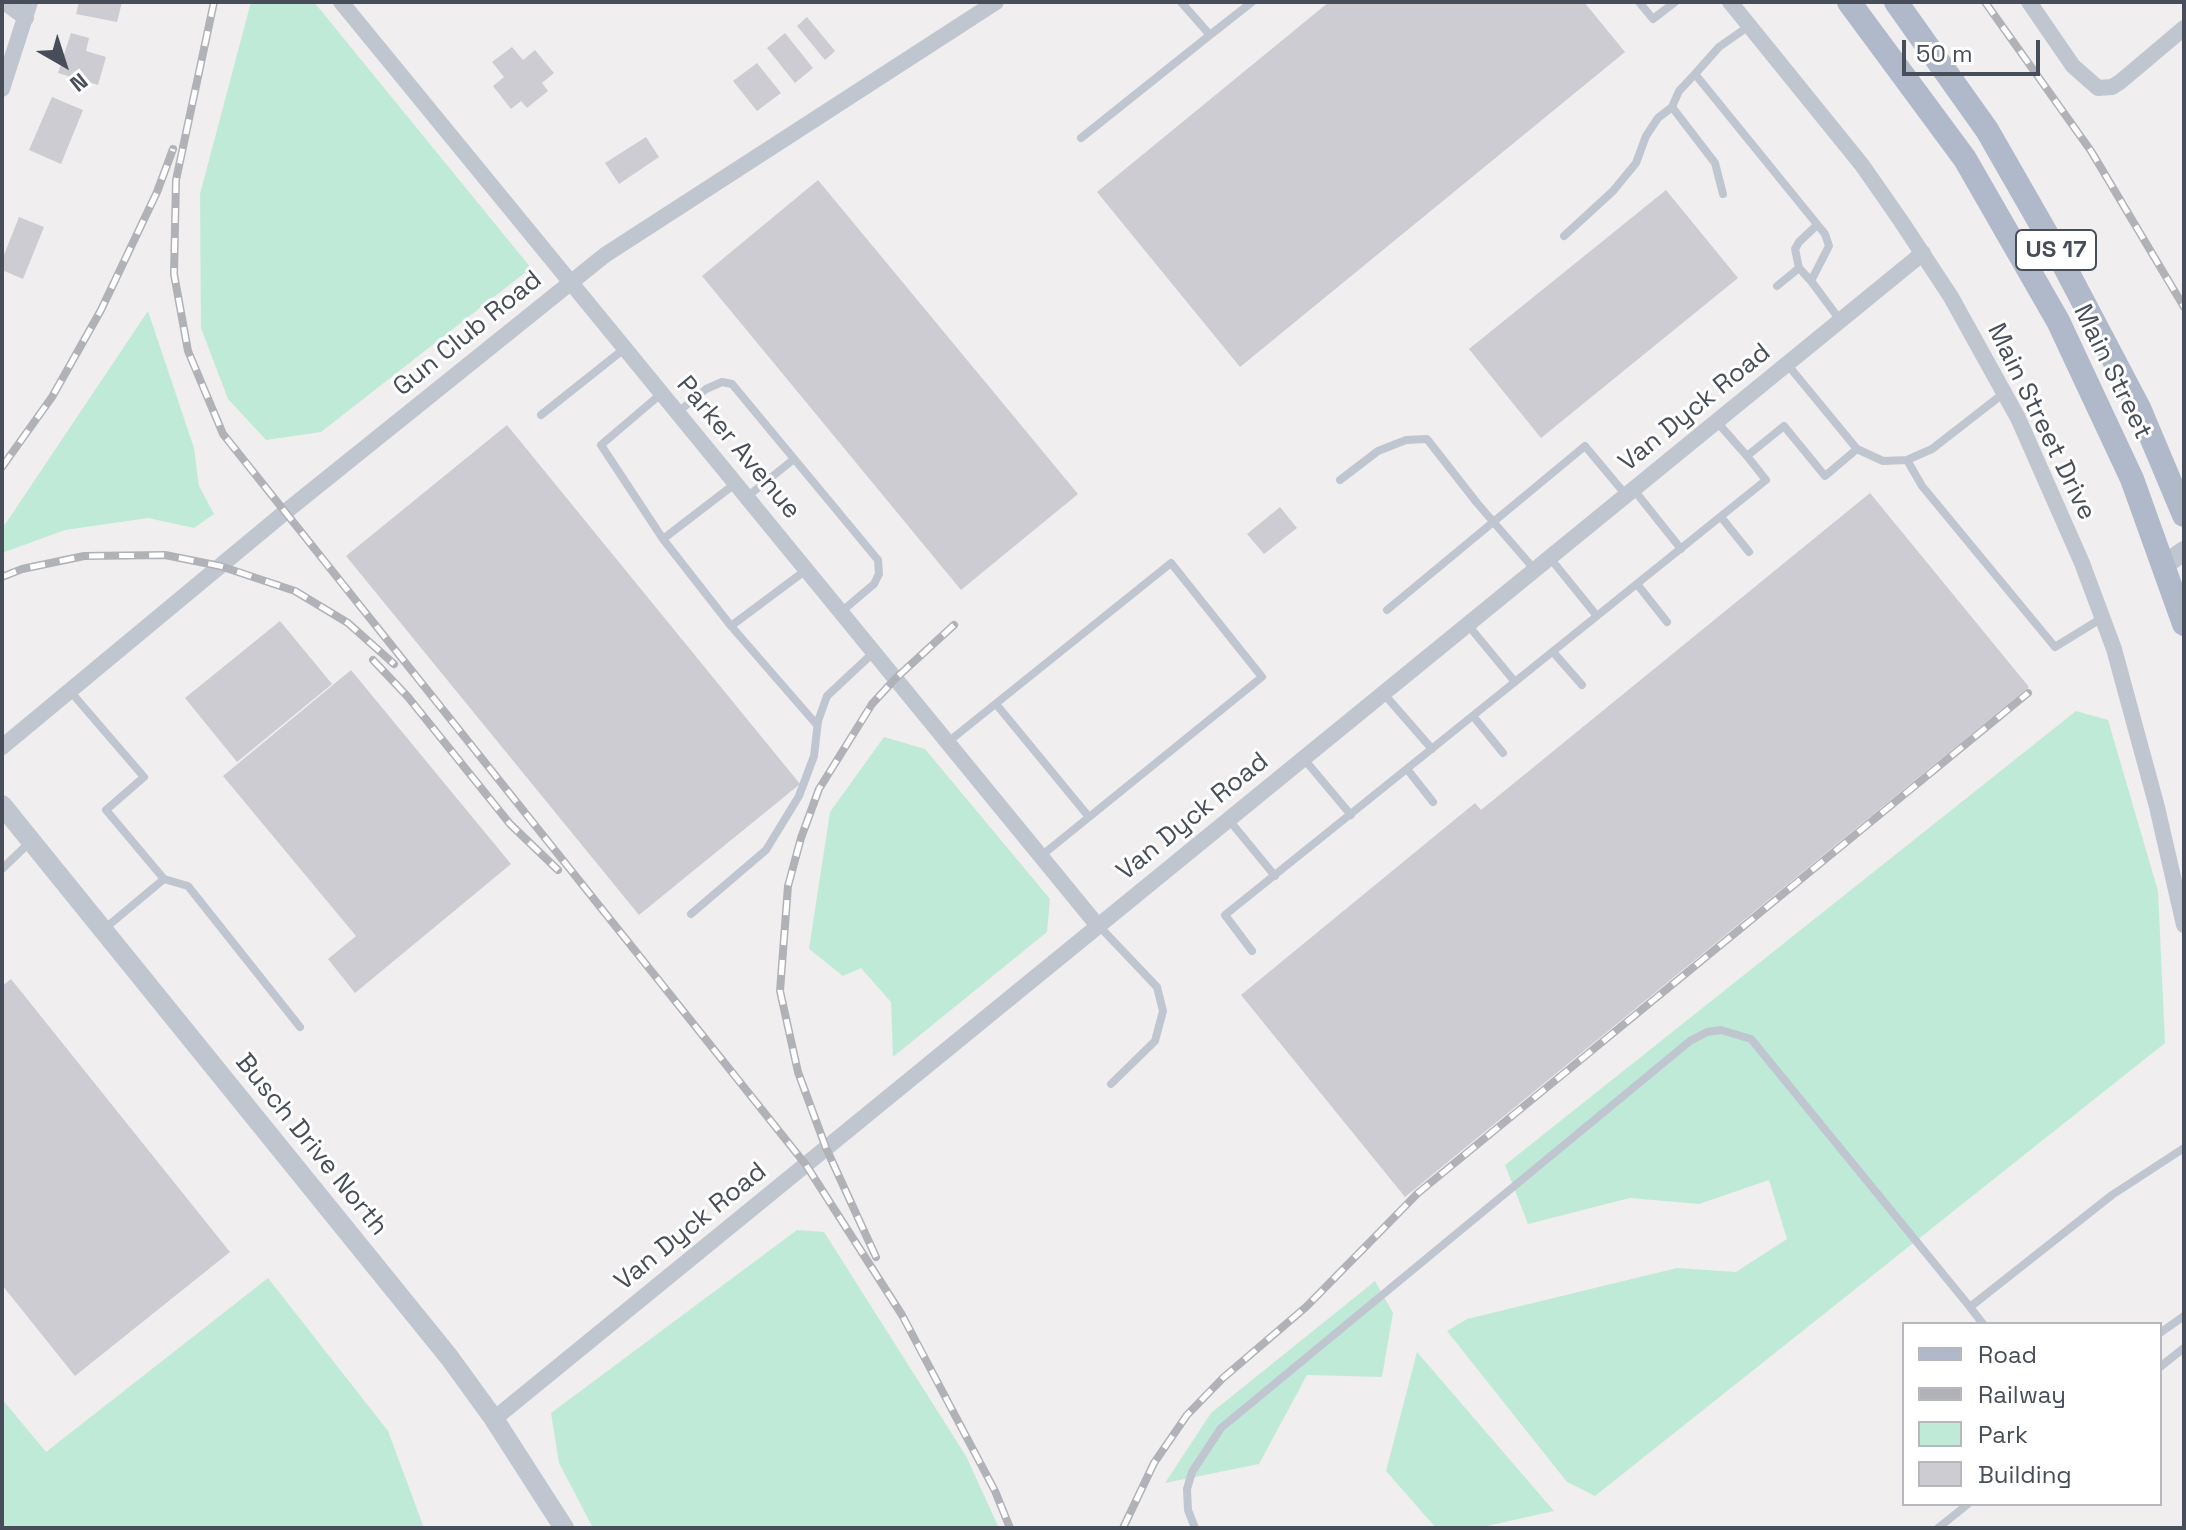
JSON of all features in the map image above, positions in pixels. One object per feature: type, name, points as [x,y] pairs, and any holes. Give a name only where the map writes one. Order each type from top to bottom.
[{"type":"main road","name":"Main Street","points":[[1849,2],[1965,159],[2058,321],[2132,479],[2174,558],[2184,624]]},
{"type":"main road","name":"Main Street","points":[[1896,2],[1987,130],[2043,227],[2101,331],[2139,408],[2184,515]]},
{"type":"street","points":[[2,89],[28,10],[4,2]]},
{"type":"street","name":"Parker Avenue","points":[[341,2],[1098,926]]},
{"type":"street","name":"Gun Club Road","points":[[2,747],[284,513],[605,255],[996,2]]},
{"type":"street","name":"Main Street Drive","points":[[1730,2],[1862,165],[1923,253],[2004,393],[2048,482],[2102,618],[2138,734],[2184,925]]},
{"type":"street","points":[[2029,2],[2073,66],[2093,85],[2112,87],[2184,28]]},
{"type":"street","name":"Van Dyck Road","points":[[494,1419],[1923,253]]},
{"type":"street","name":"Busch Drive North","points":[[2,805],[449,1357],[494,1419],[564,1528]]},
{"type":"lane","points":[[1181,2],[1210,35]]},
{"type":"lane","points":[[1081,138],[1252,2]]},
{"type":"lane","points":[[1639,2],[1653,19],[1675,2]]},
{"type":"lane","points":[[1564,236],[1613,191],[1636,163],[1646,136],[1658,118],[1672,107],[1679,91],[1719,47],[1749,26]]},
{"type":"lane","points":[[1695,74],[1825,234],[1829,246],[1811,281]]},
{"type":"lane","points":[[1672,107],[1715,163],[1723,194]]},
{"type":"lane","points":[[1817,225],[1795,249],[1799,268],[1840,320]]},
{"type":"lane","points":[[1777,286],[1799,268]]},
{"type":"lane","points":[[541,415],[625,348]]},
{"type":"lane","points":[[1787,364],[1857,449],[1883,461],[1907,460],[1932,449],[2004,393]]},
{"type":"lane","points":[[678,412],[706,389],[722,382],[732,384],[878,560],[879,574],[874,584],[841,612]]},
{"type":"lane","points":[[662,393],[601,445],[663,539],[731,626],[817,725]]},
{"type":"lane","points":[[1252,951],[1225,915],[1766,480],[1717,421]]},
{"type":"lane","points":[[1747,456],[1784,426],[1825,476],[1857,449]]},
{"type":"lane","points":[[1340,480],[1378,451],[1406,440],[1427,439],[1535,570]]},
{"type":"lane","points":[[1387,610],[1585,446],[1681,549]]},
{"type":"lane","points":[[748,496],[794,459]]},
{"type":"lane","points":[[1907,460],[1922,486],[2055,647],[2102,618]]},
{"type":"lane","points":[[663,539],[737,483]]},
{"type":"lane","points":[[1721,517],[1749,552]]},
{"type":"lane","points":[[1550,557],[1597,616]]},
{"type":"lane","points":[[948,742],[1171,563],[1262,677],[1041,856]]},
{"type":"lane","points":[[731,626],[806,569]]},
{"type":"lane","points":[[1637,584],[1667,622]]},
{"type":"lane","points":[[1468,624],[1515,682]]},
{"type":"lane","points":[[1553,652],[1582,685]]},
{"type":"lane","points":[[691,914],[766,850],[799,796],[814,756],[817,725],[827,696],[873,653]]},
{"type":"lane","points":[[70,690],[144,777],[106,810],[164,879],[188,886],[300,1027]]},
{"type":"lane","points":[[1383,693],[1432,749]]},
{"type":"lane","points":[[996,704],[1089,817]]},
{"type":"lane","points":[[1473,716],[1503,753]]},
{"type":"lane","points":[[1303,758],[1351,815]]},
{"type":"lane","points":[[1407,769],[1433,802]]},
{"type":"lane","points":[[1229,819],[1275,876]]},
{"type":"lane","points":[[2,869],[31,841]]},
{"type":"lane","points":[[103,930],[164,879]]},
{"type":"lane","points":[[1098,926],[1157,987],[1163,1011],[1155,1041],[1111,1084]]},
{"type":"lane","points":[[1195,1528],[1188,1510],[1187,1489],[1197,1463],[1221,1428],[1690,1041],[1707,1032],[1721,1030],[1751,1039],[1981,1322]]},
{"type":"lane","points":[[1970,1307],[2112,1195],[2184,1148]]},
{"type":"lane","points":[[2162,1332],[2184,1316]]},
{"type":"lane","points":[[2162,1365],[2184,1348]]},
{"type":"lane","points":[[1938,1528],[1966,1506]]},
{"type":"green space","points":[[251,2],[314,2],[531,268],[321,432],[266,440],[228,399],[201,328],[200,194]]},
{"type":"green space","points":[[148,311],[194,448],[199,486],[214,514],[194,528],[148,518],[65,530],[2,553],[2,529]]},
{"type":"green space","points":[[2076,711],[2108,720],[2158,891],[2165,1043],[1595,1496],[1567,1482],[1447,1331],[1467,1319],[1677,1268],[1736,1272],[1787,1239],[1769,1180],[1699,1204],[1630,1198],[1528,1224],[1505,1165]]},
{"type":"green space","points":[[884,737],[925,749],[1050,899],[1047,932],[893,1057],[891,1002],[861,968],[843,976],[809,949],[830,812]]},
{"type":"green space","points":[[797,1230],[824,1232],[966,1456],[999,1528],[593,1528],[559,1463],[551,1413]]},
{"type":"green space","points":[[268,1278],[388,1431],[424,1528],[2,1528],[2,1399],[46,1452]]},
{"type":"green space","points":[[1375,1281],[1393,1313],[1382,1377],[1307,1375],[1259,1464],[1165,1483],[1211,1413]]},
{"type":"green space","points":[[1417,1352],[1554,1511],[1478,1528],[1436,1528],[1386,1471]]},
{"type":"building","points":[[79,2],[122,2],[117,22],[76,14]]},
{"type":"building","points":[[1329,2],[1584,2],[1625,52],[1240,367],[1097,192]]},
{"type":"building","points":[[807,17],[835,51],[825,60],[797,26]]},
{"type":"building","points":[[71,33],[89,38],[86,51],[106,57],[98,85],[58,73]]},
{"type":"building","points":[[785,33],[813,68],[795,83],[767,48]]},
{"type":"building","points":[[512,47],[523,60],[535,50],[554,73],[542,83],[548,91],[527,108],[521,101],[511,109],[493,86],[504,77],[492,62]]},
{"type":"building","points":[[757,63],[781,93],[757,111],[733,81]]},
{"type":"building","points":[[52,97],[83,110],[61,164],[29,150]]},
{"type":"building","points":[[646,137],[659,157],[619,184],[605,163]]},
{"type":"building","points":[[818,180],[1078,494],[961,590],[702,276]]},
{"type":"building","points":[[1666,190],[1738,278],[1541,438],[1469,349]]},
{"type":"building","points":[[19,217],[44,227],[23,279],[2,270],[2,260]]},
{"type":"building","points":[[507,425],[800,784],[639,915],[346,556]]},
{"type":"building","points":[[1870,493],[2029,687],[1405,1197],[1241,995],[1475,803],[1481,810]]},
{"type":"building","points":[[1280,507],[1297,528],[1264,554],[1247,534]]},
{"type":"building","points":[[280,621],[332,684],[237,762],[185,698]]},
{"type":"building","points":[[351,670],[511,864],[355,993],[328,959],[356,936],[223,776]]},
{"type":"building","points":[[11,979],[230,1252],[75,1376],[2,1285],[2,986]]},
{"type":"railway","points":[[214,2],[176,180],[174,274],[188,351],[223,434],[806,1165],[902,1315],[995,1491],[1010,1528]]},
{"type":"railway","points":[[1985,2],[2091,151],[2184,307]]},
{"type":"railway","points":[[2,467],[52,397],[101,310],[157,192],[173,149]]},
{"type":"railway","points":[[2,577],[22,569],[84,556],[165,555],[220,566],[295,591],[348,623],[394,664]]},
{"type":"railway","points":[[876,1257],[826,1148],[798,1072],[780,991],[788,886],[819,789],[872,704],[954,625]]},
{"type":"railway","points":[[373,660],[408,697],[510,824],[558,870]]},
{"type":"railway","points":[[1123,1528],[1154,1463],[1187,1415],[1223,1378],[1306,1307],[1418,1193],[2028,693]]}]
